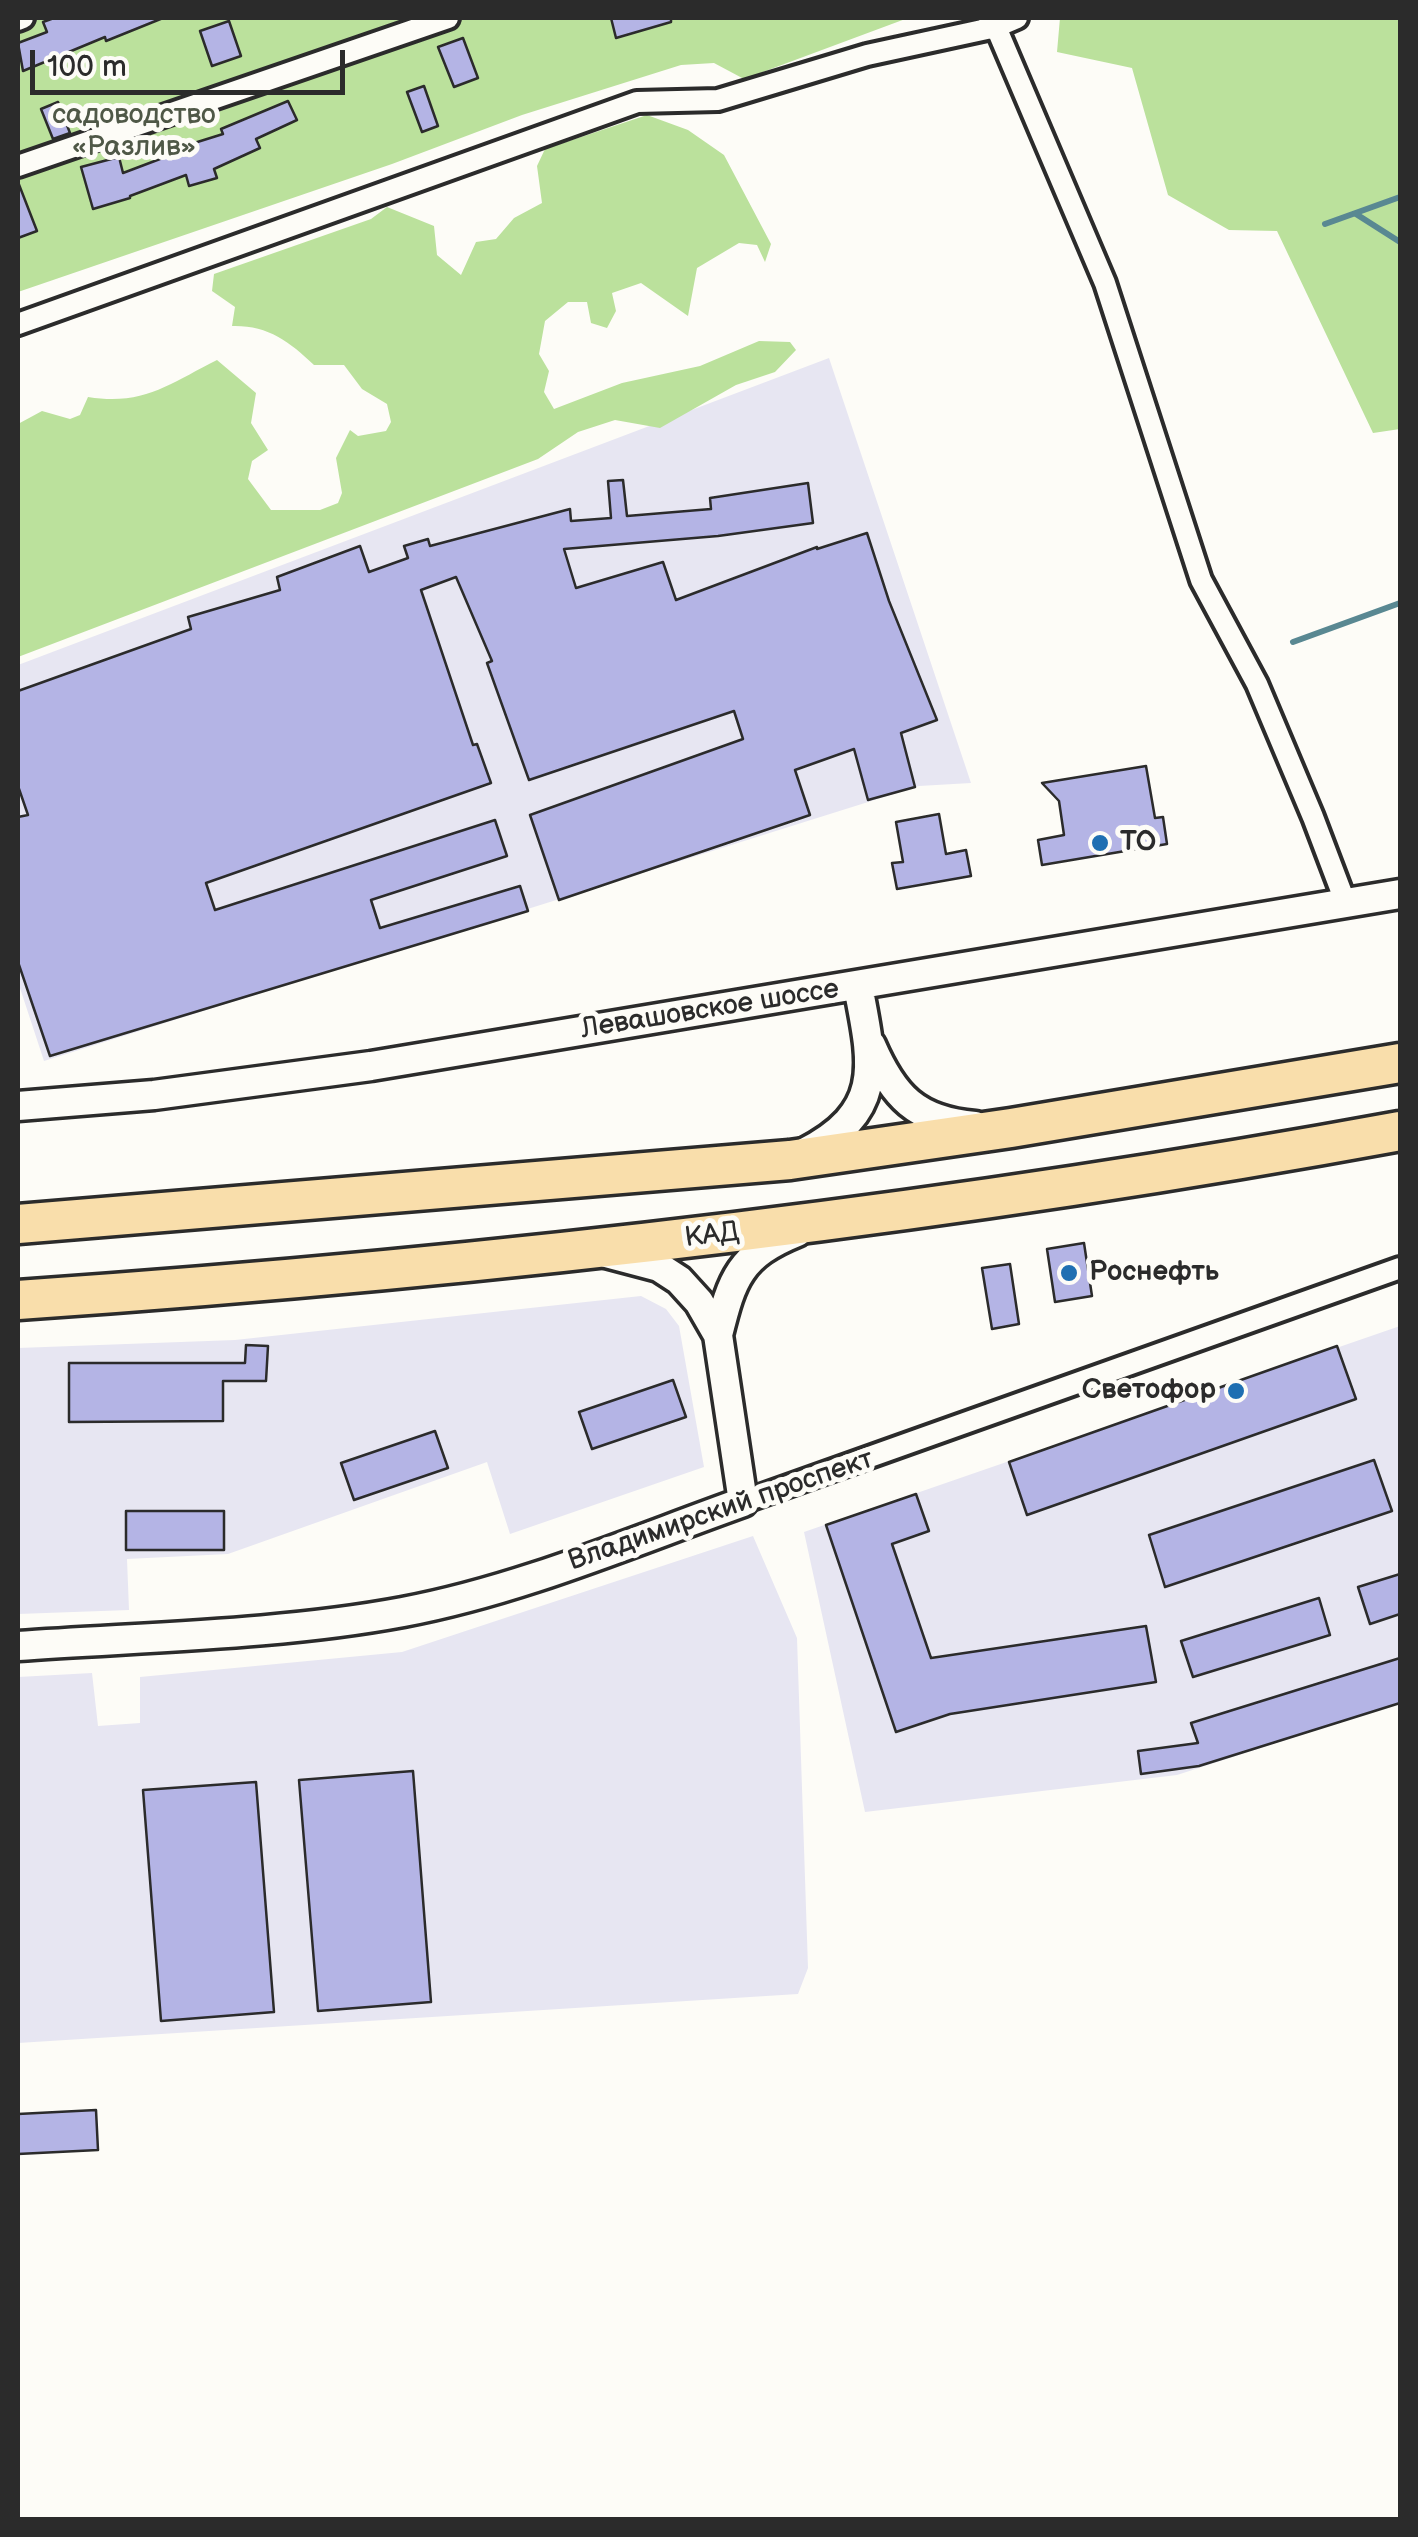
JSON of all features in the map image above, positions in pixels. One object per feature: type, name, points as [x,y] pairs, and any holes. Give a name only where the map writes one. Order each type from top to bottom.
[{"type":"highway","points":[[18,1224],[790,1160],[1011,1128],[1400,1063]]},
{"type":"highway","name":"КАД","points":[[18,1300],[590,1250],[817,1224],[1054,1191],[1400,1131]]},
{"type":"main road","name":"Левашовское шоссе","points":[[18,1106],[154,1094],[372,1066],[1400,894]]},
{"type":"main road","points":[[790,1160],[842,1131],[856,1116],[868,1074],[868,1039],[858,986]]},
{"type":"main road","points":[[868,1039],[895,1091],[929,1117],[952,1124],[1011,1128]]},
{"type":"main road","points":[[718,1335],[733,1284],[751,1257],[770,1244],[817,1224]]},
{"type":"main road","points":[[590,1250],[647,1263],[679,1280],[699,1302],[718,1335],[743,1502]]},
{"type":"main road","name":"Владимирский проспект","points":[[18,1646],[307,1624],[402,1612],[494,1591],[743,1502]]},
{"type":"street","points":[[18,166],[448,18]]},
{"type":"street","points":[[18,324],[637,102],[718,100],[866,55],[1017,18]]},
{"type":"street","points":[[992,22],[1104,283],[1201,580],[1257,684],[1346,904]]},
{"type":"street","name":"Владимирский проспект","points":[[743,1502],[1400,1268]]},
{"type":"shaded area","points":[[829,358],[971,783],[919,786],[44,1061],[18,982],[18,665]]},
{"type":"shaded area","points":[[641,1296],[666,1309],[679,1326],[704,1467],[510,1534],[487,1462],[228,1554],[127,1559],[129,1610],[18,1614],[18,1348],[235,1340]]},
{"type":"shaded area","points":[[1400,1326],[1400,1703],[1177,1775],[865,1812],[804,1532]]},
{"type":"shaded area","points":[[753,1536],[797,1638],[808,1968],[798,1994],[18,2043],[18,1677],[92,1673],[98,1726],[140,1723],[140,1677],[402,1652]]},
{"type":"green space","name":"садоводство «Разлив»","points":[[18,18],[908,18],[744,79],[714,63],[681,65],[522,115],[392,164],[18,292]]},
{"type":"green space","points":[[1060,18],[1400,18],[1400,429],[1373,433],[1277,231],[1229,230],[1168,195],[1132,68],[1057,52]]},
{"type":"green space","points":[[647,115],[688,130],[724,155],[771,244],[765,262],[757,245],[739,243],[697,268],[688,316],[641,283],[612,293],[616,311],[607,328],[591,323],[587,302],[568,302],[545,321],[539,354],[549,371],[544,392],[554,409],[622,383],[700,366],[759,341],[790,342],[796,350],[775,372],[736,385],[660,428],[615,420],[578,432],[538,459],[18,657],[18,424],[42,411],[70,419],[80,415],[88,397],[141,396],[217,360],[256,393],[251,423],[268,450],[252,461],[248,479],[271,510],[320,510],[338,503],[342,493],[336,458],[350,430],[358,436],[386,431],[391,422],[387,404],[362,389],[344,365],[314,365],[277,336],[256,328],[232,326],[235,307],[212,291],[214,274],[371,219],[387,207],[434,226],[437,255],[461,275],[476,242],[496,239],[514,218],[542,203],[537,166],[545,149]]},
{"type":"building","points":[[54,18],[163,18],[23,71],[18,43],[47,32],[43,22]]},
{"type":"building","points":[[611,18],[671,18],[671,22],[616,38]]},
{"type":"building","points":[[229,21],[241,56],[212,66],[200,31]]},
{"type":"building","points":[[463,38],[478,78],[454,87],[438,47]]},
{"type":"building","points":[[424,86],[438,126],[422,132],[407,92]]},
{"type":"building","points":[[288,101],[297,120],[256,139],[260,148],[214,169],[217,178],[189,186],[186,175],[93,209],[81,167],[119,157],[123,173],[160,159],[159,154],[223,134],[221,129]]},
{"type":"building","points":[[58,102],[70,133],[53,139],[41,109]]},
{"type":"building","points":[[18,182],[37,231],[18,238]]},
{"type":"building","points":[[623,480],[627,516],[711,509],[710,498],[808,483],[813,523],[718,536],[564,549],[576,588],[663,562],[676,600],[817,547],[867,533],[889,601],[937,720],[901,733],[915,787],[868,800],[854,749],[795,770],[810,815],[559,900],[530,815],[743,739],[734,711],[529,780],[487,663],[492,661],[456,577],[421,590],[473,745],[477,744],[491,783],[206,883],[215,910],[495,820],[507,856],[371,900],[380,928],[520,886],[528,911],[50,1056],[18,962],[18,817],[28,815],[18,786],[18,691],[191,629],[188,617],[280,590],[277,577],[360,546],[369,572],[408,558],[404,546],[428,539],[430,546],[570,509],[571,521],[611,518],[608,481]]},
{"type":"building","points":[[1146,766],[1155,818],[1163,817],[1167,844],[1042,865],[1038,840],[1064,835],[1059,801],[1042,783]]},
{"type":"building","points":[[939,814],[946,854],[966,850],[971,876],[897,889],[892,863],[903,862],[896,822]]},
{"type":"building","name":"Роснефть","points":[[1084,1243],[1092,1296],[1055,1302],[1047,1249]]},
{"type":"building","points":[[1010,1264],[1019,1324],[992,1329],[982,1268]]},
{"type":"building","points":[[246,1345],[268,1346],[266,1381],[223,1381],[223,1421],[69,1422],[69,1363],[245,1363]]},
{"type":"building","points":[[1337,1346],[1356,1399],[1027,1515],[1009,1462]]},
{"type":"building","points":[[673,1380],[686,1417],[592,1449],[579,1412]]},
{"type":"building","points":[[435,1431],[448,1468],[354,1500],[341,1463]]},
{"type":"building","points":[[1374,1460],[1392,1511],[1165,1587],[1149,1535]]},
{"type":"building","points":[[916,1494],[929,1531],[892,1544],[931,1658],[1146,1626],[1156,1682],[950,1714],[896,1732],[826,1525]]},
{"type":"building","points":[[126,1511],[224,1511],[224,1550],[126,1550]]},
{"type":"building","points":[[1400,1574],[1400,1614],[1370,1624],[1358,1587]]},
{"type":"building","points":[[1319,1598],[1330,1635],[1193,1677],[1181,1641]]},
{"type":"building","points":[[1400,1658],[1400,1703],[1199,1766],[1141,1774],[1138,1751],[1198,1743],[1191,1723]]},
{"type":"building","points":[[413,1771],[431,2002],[318,2011],[299,1780]]},
{"type":"building","points":[[256,1782],[274,2012],[161,2021],[143,1790]]},
{"type":"building","points":[[96,2110],[98,2150],[18,2154],[18,2114]]},
{"type":"waterway","points":[[1325,224],[1400,197]]},
{"type":"waterway","points":[[1356,214],[1400,242]]},
{"type":"waterway","points":[[1293,642],[1400,603]]},
{"type":"place","name":"ТО","points":[[1100,843]]},
{"type":"place","name":"Роснефть","points":[[1069,1273]]},
{"type":"place","name":"Светофор","points":[[1236,1391]]}]
